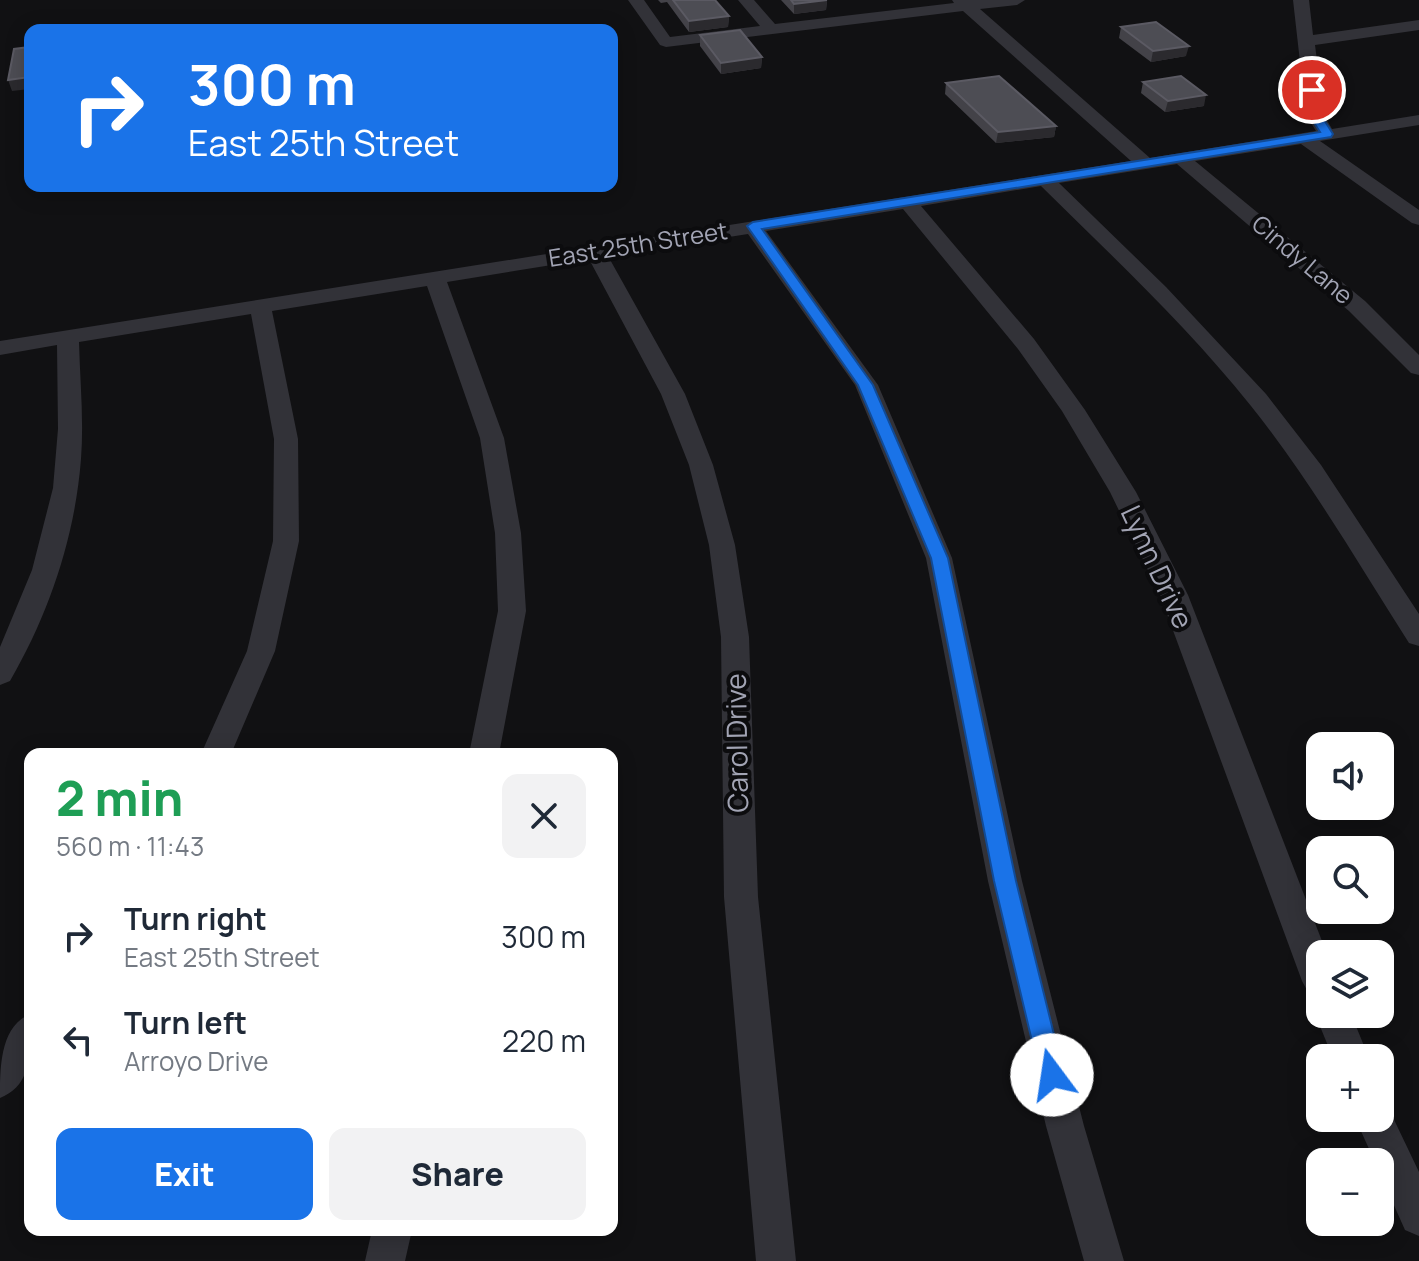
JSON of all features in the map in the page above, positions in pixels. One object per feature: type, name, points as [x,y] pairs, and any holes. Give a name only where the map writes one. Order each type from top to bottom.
[{"type":"street","points":[[636,0],[666,42],[964,3],[1017,0]]},
{"type":"street","points":[[746,0],[771,29]]},
{"type":"street","points":[[858,0],[875,17]]},
{"type":"street","points":[[1301,0],[1315,115],[1327,134]]},
{"type":"street","points":[[964,3],[1145,163]]},
{"type":"street","points":[[1306,41],[1419,25]]},
{"type":"street","name":"East 25th Street","points":[[0,348],[1419,120]]},
{"type":"street","points":[[1304,138],[1419,219]]},
{"type":"street","name":"Cindy Lane","points":[[1180,158],[1357,306],[1419,368]]},
{"type":"street","points":[[1044,179],[1159,291],[1258,399],[1312,470],[1419,636]]},
{"type":"street","name":"Lynn Drive","points":[[907,201],[1026,344],[1073,410],[1123,492],[1174,595],[1306,944]]},
{"type":"street","points":[[753,226],[866,385],[939,558],[1005,881],[1065,1126],[1104,1261]]},
{"type":"street","name":"Carol Drive","points":[[595,252],[673,394],[701,465],[722,545],[735,637],[741,897],[776,1261]]},
{"type":"street","points":[[435,278],[492,438],[508,533],[512,611],[485,748]]},
{"type":"street","points":[[219,748],[261,651],[286,541],[286,439],[260,307]]},
{"type":"street","points":[[0,674],[28,619],[50,558],[63,505],[69,457],[68,337]]},
{"type":"street","points":[[0,1081],[24,1040]]},
{"type":"street","points":[[1380,1132],[1419,1216]]},
{"type":"street","points":[[385,1261],[391,1236]]},
{"type":"building","points":[[673,0],[715,0],[729,16],[689,21]]},
{"type":"building","points":[[791,0],[827,0],[794,4]]},
{"type":"building","points":[[1156,22],[1189,46],[1153,51],[1121,27]]},
{"type":"building","points":[[740,30],[762,57],[721,63],[700,35]]},
{"type":"building","points":[[24,48],[24,78],[8,80],[14,49]]},
{"type":"building","points":[[999,76],[1056,126],[998,132],[946,83]]},
{"type":"building","points":[[1181,76],[1206,95],[1168,101],[1143,82]]},
{"type":"route","points":[[1052,1075],[1005,881],[939,558],[866,385],[753,226],[1327,134],[1315,115],[1312,90]]}]
